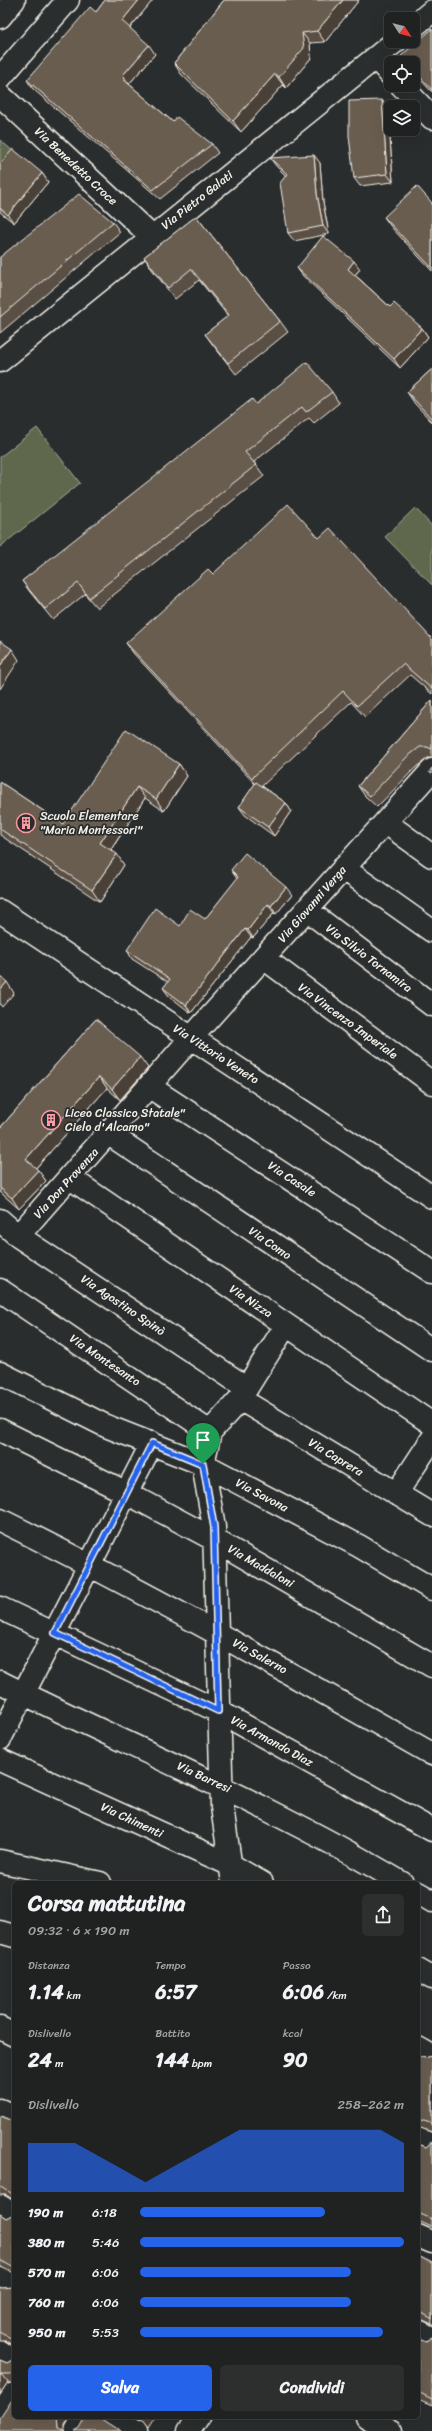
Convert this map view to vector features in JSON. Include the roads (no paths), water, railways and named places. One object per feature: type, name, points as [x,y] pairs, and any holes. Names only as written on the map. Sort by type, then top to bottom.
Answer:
[{"type":"street","points":[[0,17],[14,0]]},
{"type":"street","points":[[0,78],[68,0]]},
{"type":"street","points":[[420,21],[432,11]]},
{"type":"street","name":"Via Pietro Galati","points":[[0,360],[152,236],[388,48]]},
{"type":"street","points":[[376,58],[384,67]]},
{"type":"street","points":[[408,92],[432,118]]},
{"type":"street","name":"Via Benedetto Croce","points":[[0,95],[152,236]]},
{"type":"street","name":"Via Giovanni Verga","points":[[191,1038],[265,959],[343,868],[385,822],[429,779]]},
{"type":"street","points":[[385,822],[432,856]]},
{"type":"street","points":[[343,868],[432,931]]},
{"type":"street","name":"Via Silvio Tornamira","points":[[307,910],[432,1005]]},
{"type":"street","name":"Via Vittorio Veneto","points":[[0,911],[432,1197]]},
{"type":"street","name":"Via Vincenzo Imperiale","points":[[265,959],[432,1083]]},
{"type":"street","name":"Via Don Provenza","points":[[18,1236],[109,1134],[191,1038]]},
{"type":"street","name":"Via Casale","points":[[150,1087],[432,1272]]},
{"type":"street","name":"Via Como","points":[[109,1134],[432,1350]]},
{"type":"street","name":"Via Nizza","points":[[70,1178],[432,1424]]},
{"type":"street","name":"Via Agostino Spinò","points":[[0,1220],[18,1236],[244,1394]]},
{"type":"street","name":"Via Montesanto","points":[[0,1290],[210,1432]]},
{"type":"street","points":[[232,1874],[222,1807],[218,1711],[214,1527],[203,1464],[210,1432],[244,1394],[286,1325]]},
{"type":"street","name":"Via Savona","points":[[0,1372],[106,1426],[203,1464],[360,1546],[432,1589]]},
{"type":"street","name":"Via Caprera","points":[[244,1394],[396,1494],[432,1515]]},
{"type":"street","name":"Via Maddaloni","points":[[0,1430],[127,1492],[214,1540],[432,1666]]},
{"type":"street","points":[[396,1494],[432,1439]]},
{"type":"street","points":[[0,1739],[152,1443]]},
{"type":"street","name":"Via Salerno","points":[[0,1520],[90,1564],[216,1632],[432,1754]]},
{"type":"street","name":"Via Armando Diaz","points":[[0,1608],[218,1711],[432,1830]]},
{"type":"street","name":"Via Barresi","points":[[0,1682],[221,1785],[352,1853],[399,1881]]},
{"type":"street","name":"Via Chimenti","points":[[0,1760],[232,1874],[255,1881]]},
{"type":"street","points":[[0,1861],[91,1881]]},
{"type":"street","points":[[420,1894],[432,1902]]},
{"type":"street","points":[[0,1932],[12,1935]]},
{"type":"street","points":[[420,1971],[432,1978]]},
{"type":"street","points":[[0,2028],[12,2034]]},
{"type":"street","points":[[420,2049],[432,2056]]},
{"type":"street","points":[[0,2110],[12,2115]]},
{"type":"street","points":[[420,2140],[432,2145]]},
{"type":"street","points":[[0,2206],[12,2214]]},
{"type":"street","points":[[420,2237],[432,2242]]},
{"type":"street","points":[[0,2278],[12,2285]]},
{"type":"street","points":[[420,2332],[432,2338]]},
{"type":"street","points":[[0,2352],[12,2359]]},
{"type":"street","points":[[0,2417],[12,2397]]},
{"type":"street","points":[[76,2431],[83,2419]]},
{"type":"street","points":[[116,2419],[136,2431]]},
{"type":"street","points":[[189,2431],[197,2419]]},
{"type":"street","points":[[371,2419],[392,2431]]},
{"type":"place","name":"Scuola Elementare \"Maria Montessori\"","points":[[26,823]]},
{"type":"place","name":"Liceo Classico Statale\" Cielo d'Alcamo\"","points":[[51,1120]]}]
